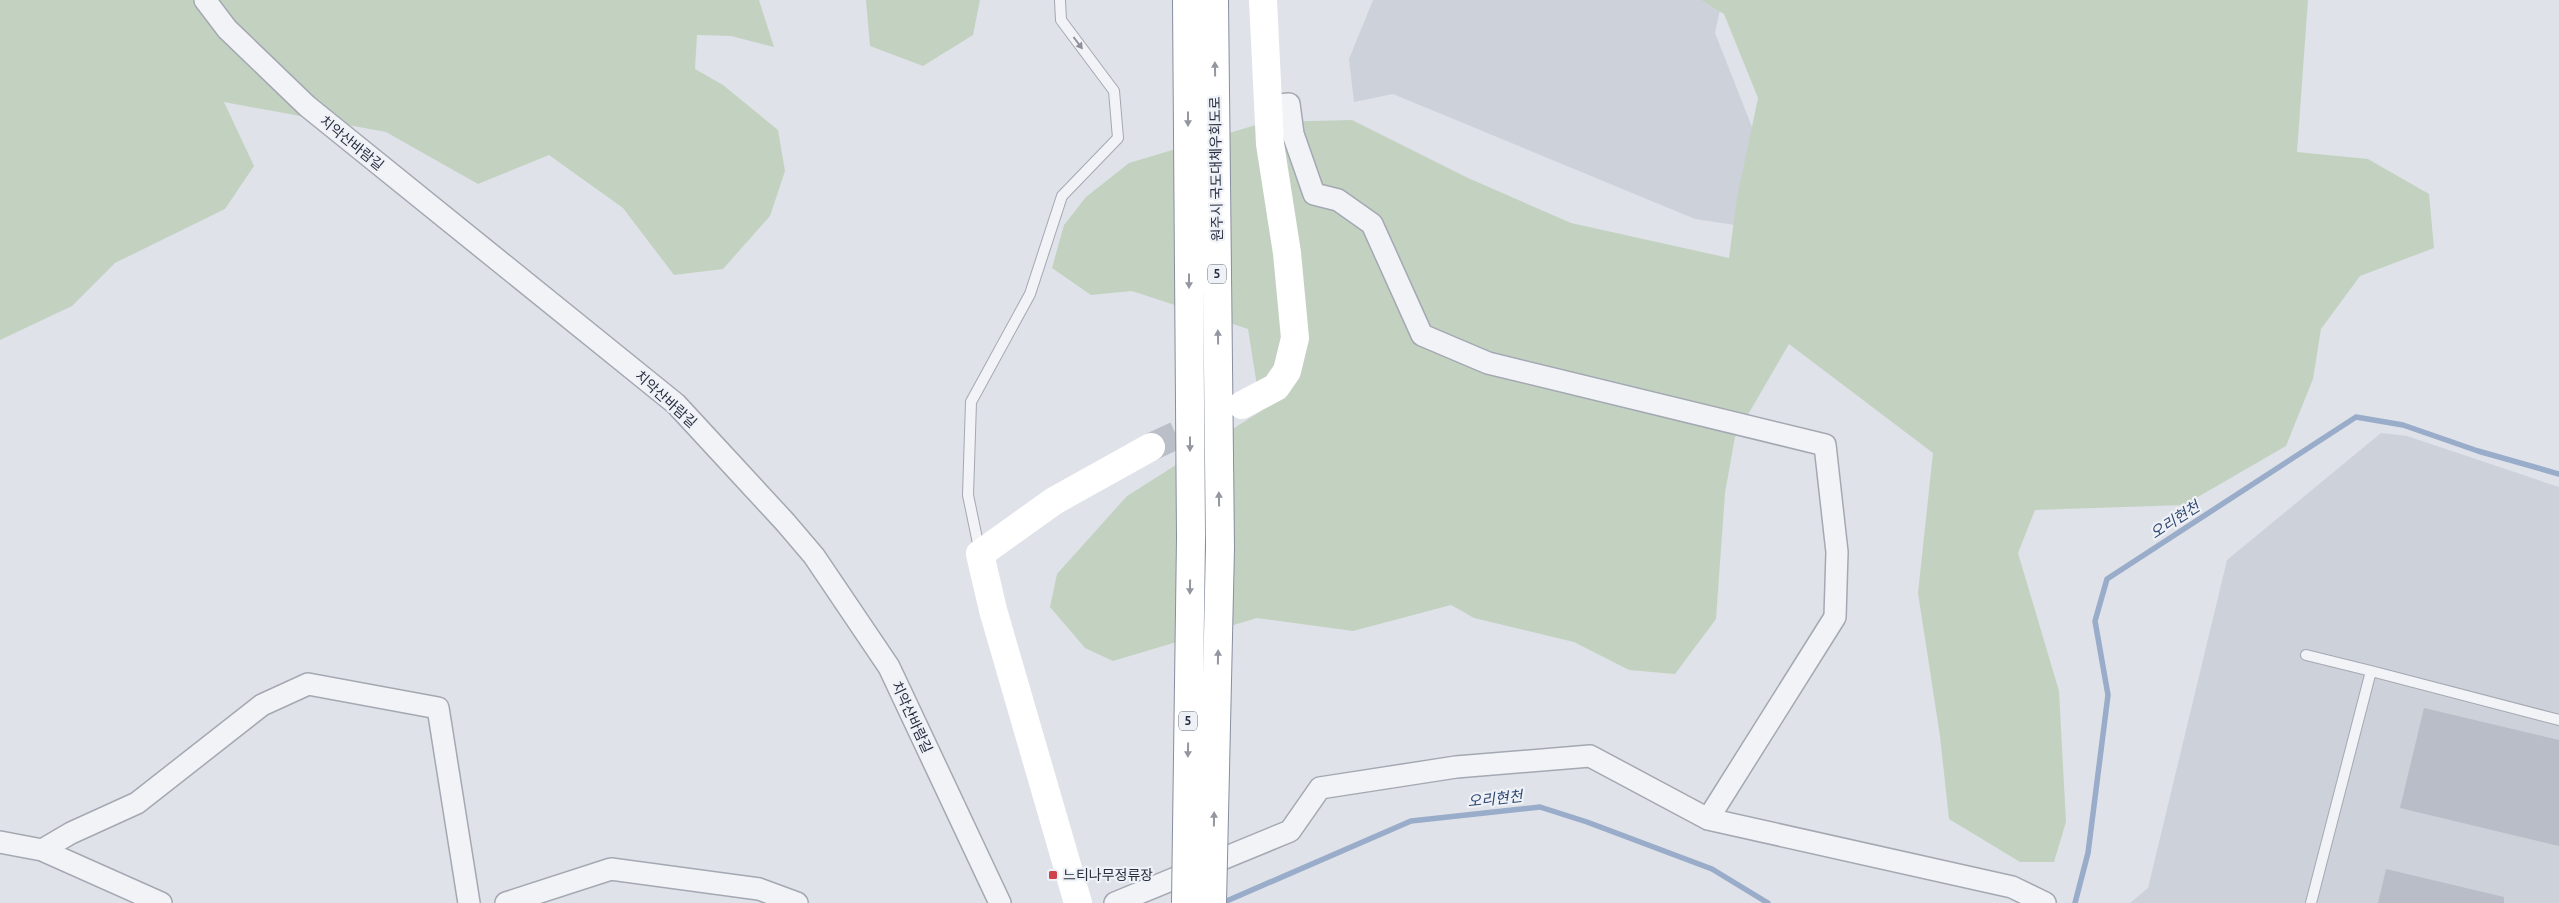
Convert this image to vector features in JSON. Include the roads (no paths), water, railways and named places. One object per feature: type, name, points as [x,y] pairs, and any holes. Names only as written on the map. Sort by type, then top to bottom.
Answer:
[{"type":"main road","name":"원주시 국도대체우회도로","points":[[1186,903],[1191,538],[1187,0]]},
{"type":"main road","name":"원주시 국도대체우회도로","points":[[1212,903],[1220,548],[1214,0]]},
{"type":"main road","points":[[1242,405],[1276,387],[1287,372],[1294,338],[1288,253],[1270,144],[1263,0]]},
{"type":"main road","points":[[1078,903],[993,610],[980,554],[1054,501],[1151,447]]},
{"type":"street","name":"치악산바람길","points":[[205,0],[227,29],[307,106],[676,404],[803,542],[889,667],[1000,903]]},
{"type":"street","points":[[1268,106],[1288,104],[1293,134],[1314,194],[1338,200],[1372,224],[1422,335],[1488,363],[1825,445],[1837,552],[1835,617],[1708,819]]},
{"type":"street","points":[[42,850],[71,832],[137,803],[262,705],[308,684],[438,708],[469,903]]},
{"type":"street","points":[[1116,903],[1290,831],[1320,788],[1456,767],[1590,756],[1708,819],[2012,887],[2045,903]]},
{"type":"street","points":[[0,842],[42,850],[161,903]]},
{"type":"street","points":[[506,903],[611,869],[759,888],[797,903]]},
{"type":"lane","points":[[980,554],[968,495],[971,402],[1030,294],[1062,196],[1118,138],[1114,90],[1061,20],[1060,0]]},
{"type":"lane","points":[[2306,655],[2559,720]]},
{"type":"lane","points":[[2311,903],[2371,671]]},
{"type":"waterway","name":"오리현천","points":[[2075,903],[2088,853],[2108,695],[2095,621],[2107,579],[2356,417],[2403,425],[2478,451],[2559,474]]},
{"type":"waterway","name":"오리현천","points":[[1222,903],[1411,821],[1540,807],[1587,822],[1712,869],[1768,903]]},
{"type":"tunnel","points":[[1151,447],[1211,419]]},
{"type":"place","name":"느티나무정류장","points":[[1053,875]]}]
